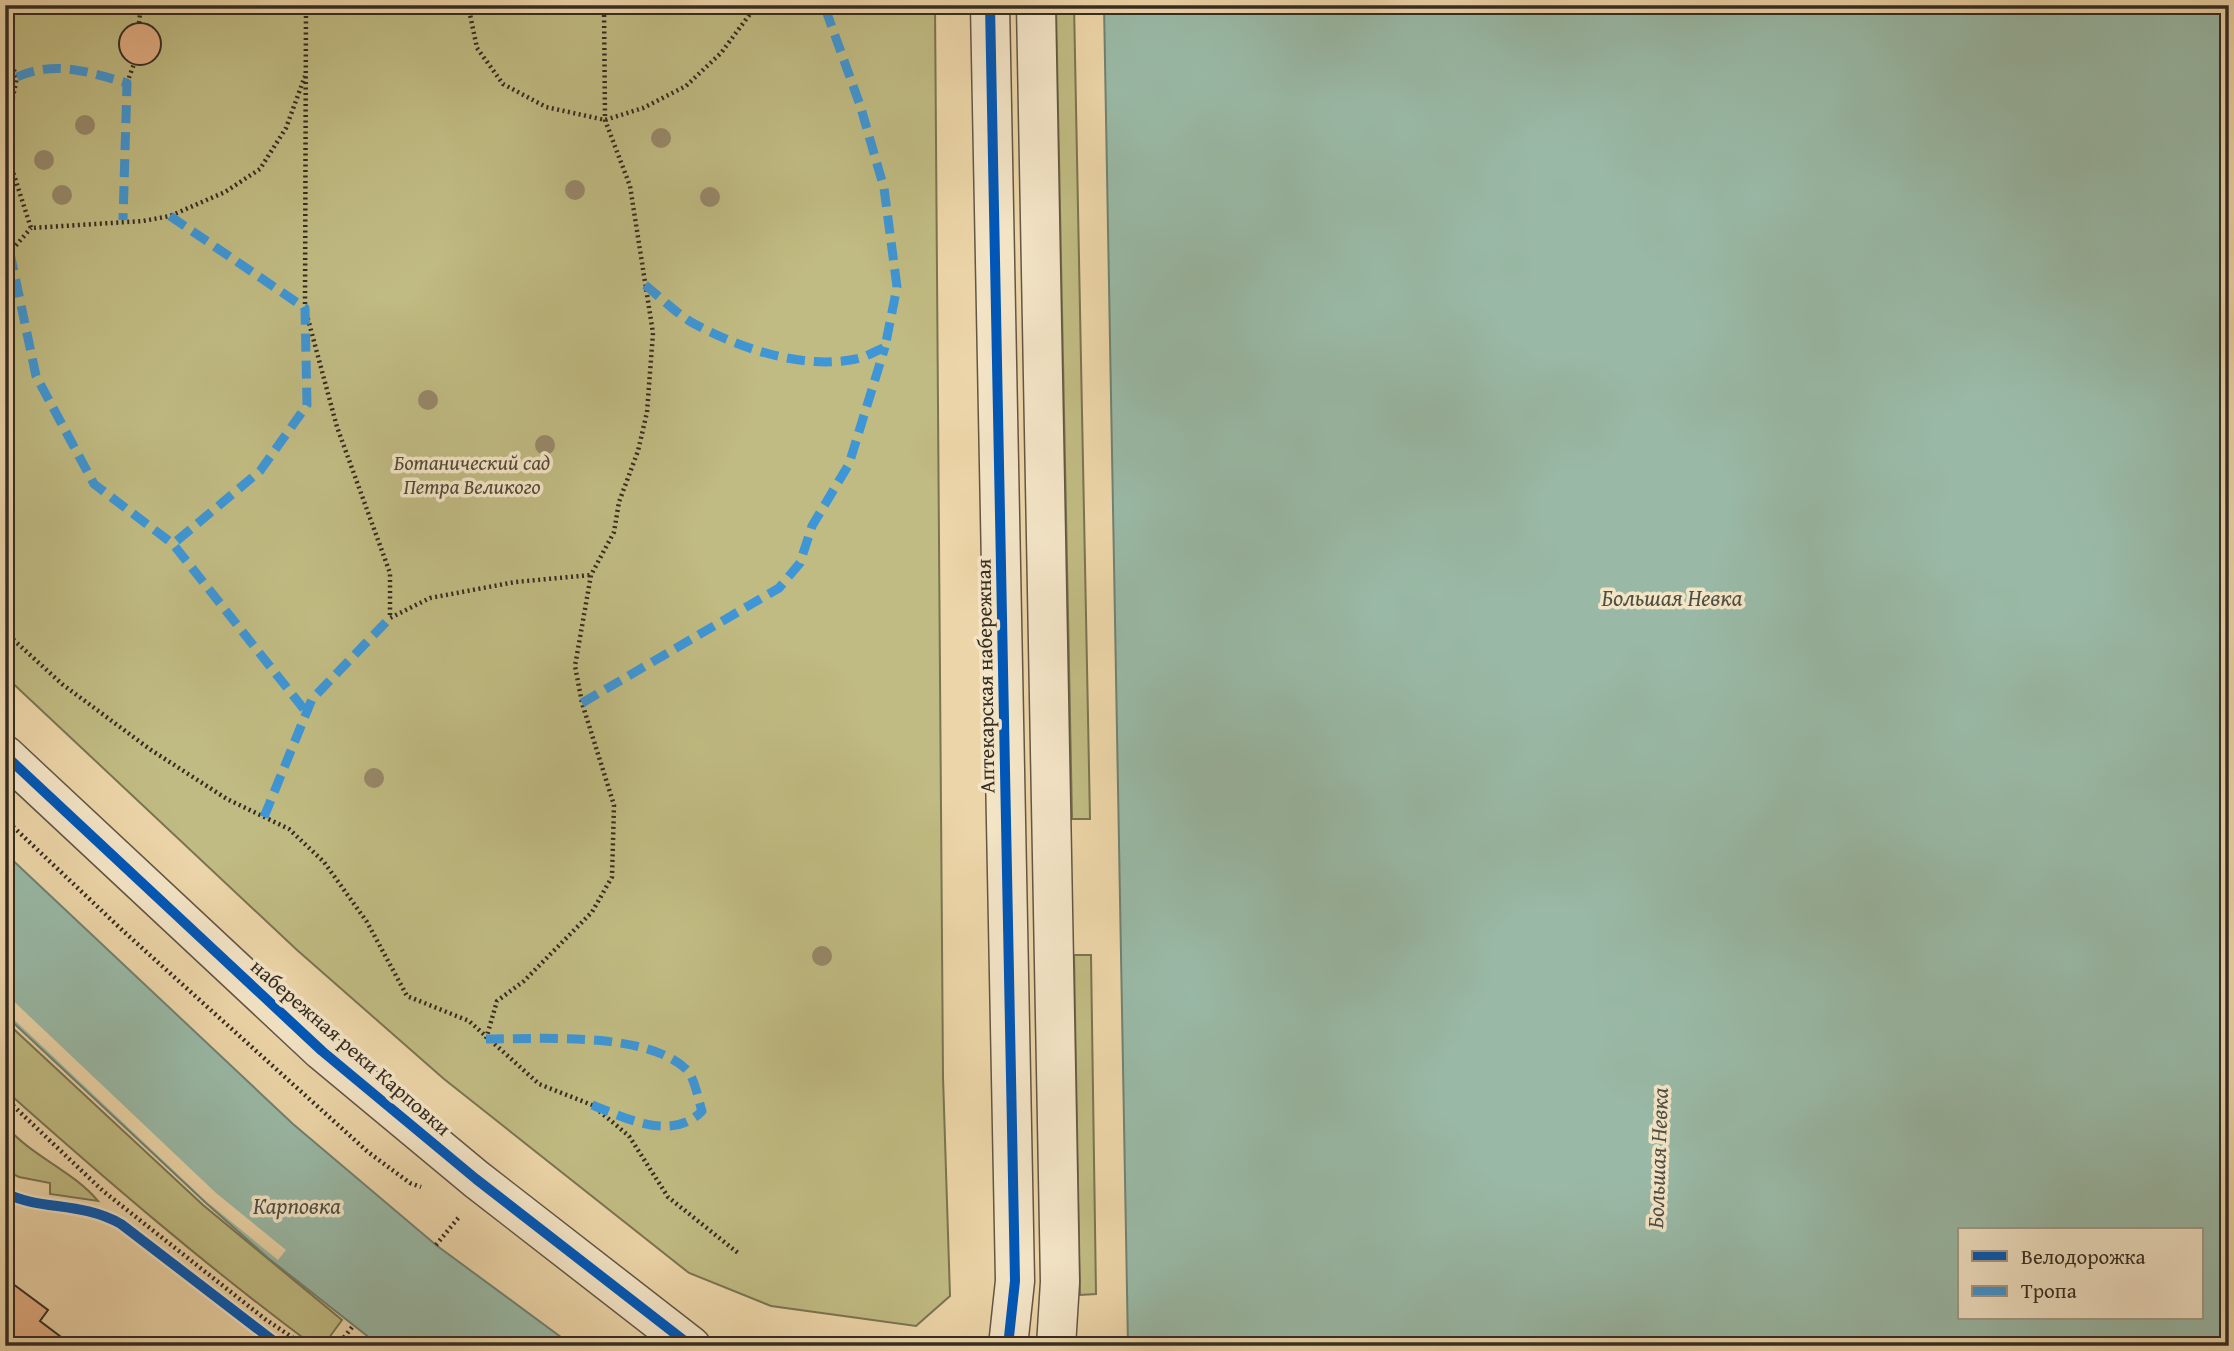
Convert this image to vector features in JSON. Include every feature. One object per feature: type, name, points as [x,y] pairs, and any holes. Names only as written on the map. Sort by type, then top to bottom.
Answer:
[{"type":"street","name":"Аптекарская набережная","points":[[990,5],[1015,1268],[1008,1346]]},
{"type":"street","points":[[1036,5],[1060,1268],[1056,1346]]},
{"type":"street","name":"набережная реки Карповки","points":[[5,755],[322,1051],[477,1179],[691,1346]]},
{"type":"path","points":[[139,23],[141,5]]},
{"type":"path","points":[[306,5],[305,308],[337,427],[390,573],[390,618],[430,598],[514,582],[591,575]]},
{"type":"path","points":[[468,5],[477,48],[503,84],[546,107],[605,121],[643,108],[686,86],[721,52],[750,14],[752,5]]},
{"type":"path","points":[[486,1039],[497,1001],[524,981],[592,912],[612,877],[614,805],[582,703],[575,666],[591,575],[614,532],[619,502],[638,451],[647,412],[653,333],[630,187],[605,121],[604,5]]},
{"type":"path","points":[[5,50],[17,76],[5,137]]},
{"type":"path","points":[[127,83],[134,64]]},
{"type":"path","points":[[5,258],[31,228],[143,221],[170,216],[225,192],[260,169],[286,128],[306,72]]},
{"type":"path","points":[[5,147],[31,228]]},
{"type":"path","points":[[5,632],[62,684],[150,750],[227,799],[289,829],[324,862],[367,922],[407,996],[470,1021],[486,1039],[539,1084],[592,1105],[629,1136],[668,1197],[738,1254]]},
{"type":"path","points":[[5,819],[131,939],[368,1152],[410,1183],[420,1186]]},
{"type":"path","points":[[5,1098],[103,1191],[265,1319],[305,1346]]},
{"type":"path","points":[[436,1245],[459,1217]]},
{"type":"path","points":[[184,1271],[274,1340]]},
{"type":"path","points":[[337,1346],[353,1326]]},
{"type":"green space","name":"Ботанический сад Петра Великого","points":[[5,5],[935,5],[943,1077],[950,1296],[916,1326],[771,1306],[689,1273],[444,1079],[297,950],[5,676]]},
{"type":"green space","points":[[1056,5],[1074,5],[1090,819],[1072,819]]},
{"type":"green space","points":[[1074,955],[1091,955],[1096,1294],[1080,1295]]},
{"type":"green space","points":[[5,1021],[203,1205],[342,1320],[323,1346],[314,1346],[195,1253],[5,1090]]},
{"type":"green space","points":[[5,1125],[27,1146],[88,1190],[98,1201],[50,1194],[50,1183],[19,1177],[5,1170]]},
{"type":"water","name":"Большая Невка","points":[[1104,5],[2229,5],[2229,1346],[1128,1346]]},
{"type":"water","name":"Карповка","points":[[5,853],[293,1124],[436,1245],[573,1346],[380,1346],[268,1258],[5,1015]]},
{"type":"pier","points":[[5,993],[216,1193],[286,1250],[278,1260],[207,1202],[5,1011]]},
{"type":"building","points":[[140,23],[155,29],[161,44],[155,59],[140,65],[125,59],[119,44],[125,29]]},
{"type":"building","points":[[5,1278],[48,1310],[40,1321],[73,1346],[5,1346]]},
{"type":"marked path","points":[[645,285],[673,309],[709,332],[771,354],[814,362],[835,362],[860,358],[885,347],[897,287],[884,188],[860,105],[824,5]]},
{"type":"marked path","points":[[17,77],[45,69],[58,69],[86,72],[127,83],[123,220]]},
{"type":"marked path","points":[[170,216],[305,308],[307,405],[260,471],[173,544]]},
{"type":"marked path","points":[[10,253],[36,376],[94,484],[173,544],[307,713]]},
{"type":"marked path","points":[[582,703],[779,588],[800,563],[812,526],[849,464],[885,347]]},
{"type":"marked path","points":[[264,817],[312,699],[390,618]]},
{"type":"marked path","points":[[486,1039],[592,1040],[647,1049],[669,1057],[687,1070],[702,1111],[690,1120],[663,1126],[634,1121],[592,1105]]},
{"type":"cycle path","points":[[990,5],[1015,1281],[1008,1346]]},
{"type":"cycle path","points":[[5,755],[322,1051],[476,1179],[691,1346]]},
{"type":"cycle path","points":[[5,1193],[19,1199],[91,1212],[121,1224],[280,1346]]}]
